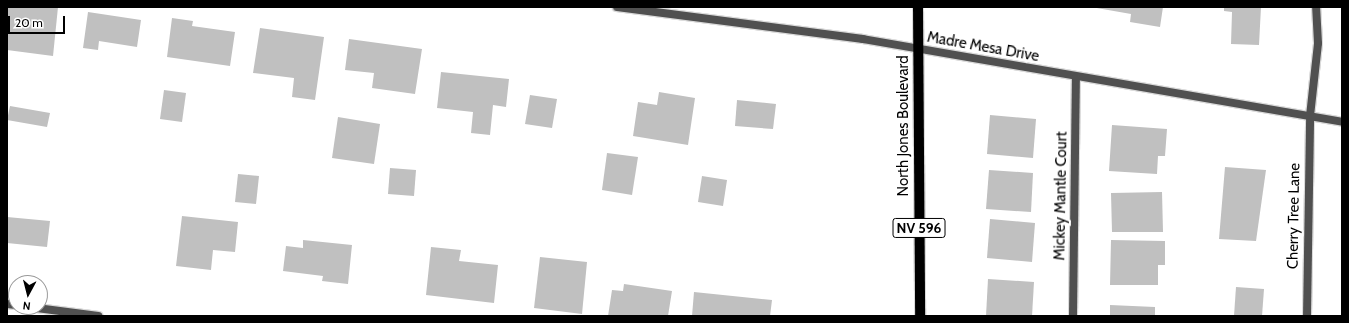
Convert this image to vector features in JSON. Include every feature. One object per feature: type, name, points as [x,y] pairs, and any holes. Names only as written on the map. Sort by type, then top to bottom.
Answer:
[{"type":"main road","name":"North Jones Boulevard","points":[[918,7],[920,316]]},
{"type":"street","name":"Madre Mesa Drive","points":[[617,7],[670,10],[863,39],[918,50],[1342,122]]},
{"type":"street","name":"Cherry Tree Lane","points":[[1307,316],[1310,116],[1318,44],[1316,7]]},
{"type":"street","name":"Mickey Mantle Court","points":[[1073,316],[1076,77]]},
{"type":"street","points":[[48,309],[98,316]]},
{"type":"building","points":[[7,7],[58,7],[53,56],[7,50]]},
{"type":"building","points":[[1091,7],[1163,7],[1160,27],[1130,22],[1131,14]]},
{"type":"building","points":[[1224,7],[1261,7],[1259,45],[1231,44],[1232,12],[1224,11]]},
{"type":"building","points":[[88,12],[141,20],[137,47],[99,41],[98,50],[83,48]]},
{"type":"building","points":[[172,18],[193,21],[192,26],[235,32],[230,66],[167,57]]},
{"type":"building","points":[[260,28],[324,37],[315,100],[292,97],[294,78],[253,73]]},
{"type":"building","points":[[349,39],[422,49],[415,94],[372,88],[374,73],[345,70]]},
{"type":"building","points":[[441,72],[509,79],[506,107],[493,105],[490,135],[471,133],[473,112],[437,108]]},
{"type":"building","points":[[164,90],[186,93],[182,122],[160,119]]},
{"type":"building","points":[[659,92],[695,98],[688,145],[633,136],[638,102],[657,105]]},
{"type":"building","points":[[530,95],[557,99],[552,128],[525,124]]},
{"type":"building","points":[[737,100],[776,104],[773,129],[735,126]]},
{"type":"building","points":[[10,106],[50,113],[47,127],[7,120]]},
{"type":"building","points":[[990,115],[1036,119],[1033,158],[987,154]]},
{"type":"building","points":[[338,117],[380,124],[374,164],[332,158]]},
{"type":"building","points":[[1112,125],[1167,129],[1165,156],[1158,156],[1157,174],[1109,171]]},
{"type":"building","points":[[607,153],[638,157],[632,195],[602,190]]},
{"type":"building","points":[[1225,167],[1266,170],[1256,241],[1219,239]]},
{"type":"building","points":[[390,168],[416,170],[414,196],[388,194]]},
{"type":"building","points":[[989,170],[1033,173],[1031,212],[986,209]]},
{"type":"building","points":[[238,174],[259,176],[256,204],[235,202]]},
{"type":"building","points":[[702,176],[727,180],[723,206],[698,202]]},
{"type":"building","points":[[1162,192],[1163,232],[1112,232],[1111,193]]},
{"type":"building","points":[[182,216],[238,222],[235,252],[213,250],[211,270],[176,266]]},
{"type":"building","points":[[7,217],[50,221],[47,247],[7,243]]},
{"type":"building","points":[[990,219],[1035,223],[1032,262],[987,258]]},
{"type":"building","points":[[303,240],[352,245],[348,284],[322,281],[323,276],[283,271],[286,246],[303,248]]},
{"type":"building","points":[[1111,240],[1165,241],[1165,265],[1158,265],[1158,285],[1110,285]]},
{"type":"building","points":[[431,247],[461,250],[459,261],[498,265],[494,303],[426,295]]},
{"type":"building","points":[[540,257],[587,262],[582,314],[534,308]]},
{"type":"building","points":[[988,279],[1034,282],[1032,316],[986,316]]},
{"type":"building","points":[[624,284],[672,291],[668,316],[608,316],[612,290],[623,291]]},
{"type":"building","points":[[1236,287],[1264,289],[1262,316],[1234,316]]},
{"type":"building","points":[[694,292],[772,300],[770,316],[692,316]]},
{"type":"building","points":[[1110,305],[1155,307],[1155,316],[1110,316]]}]
